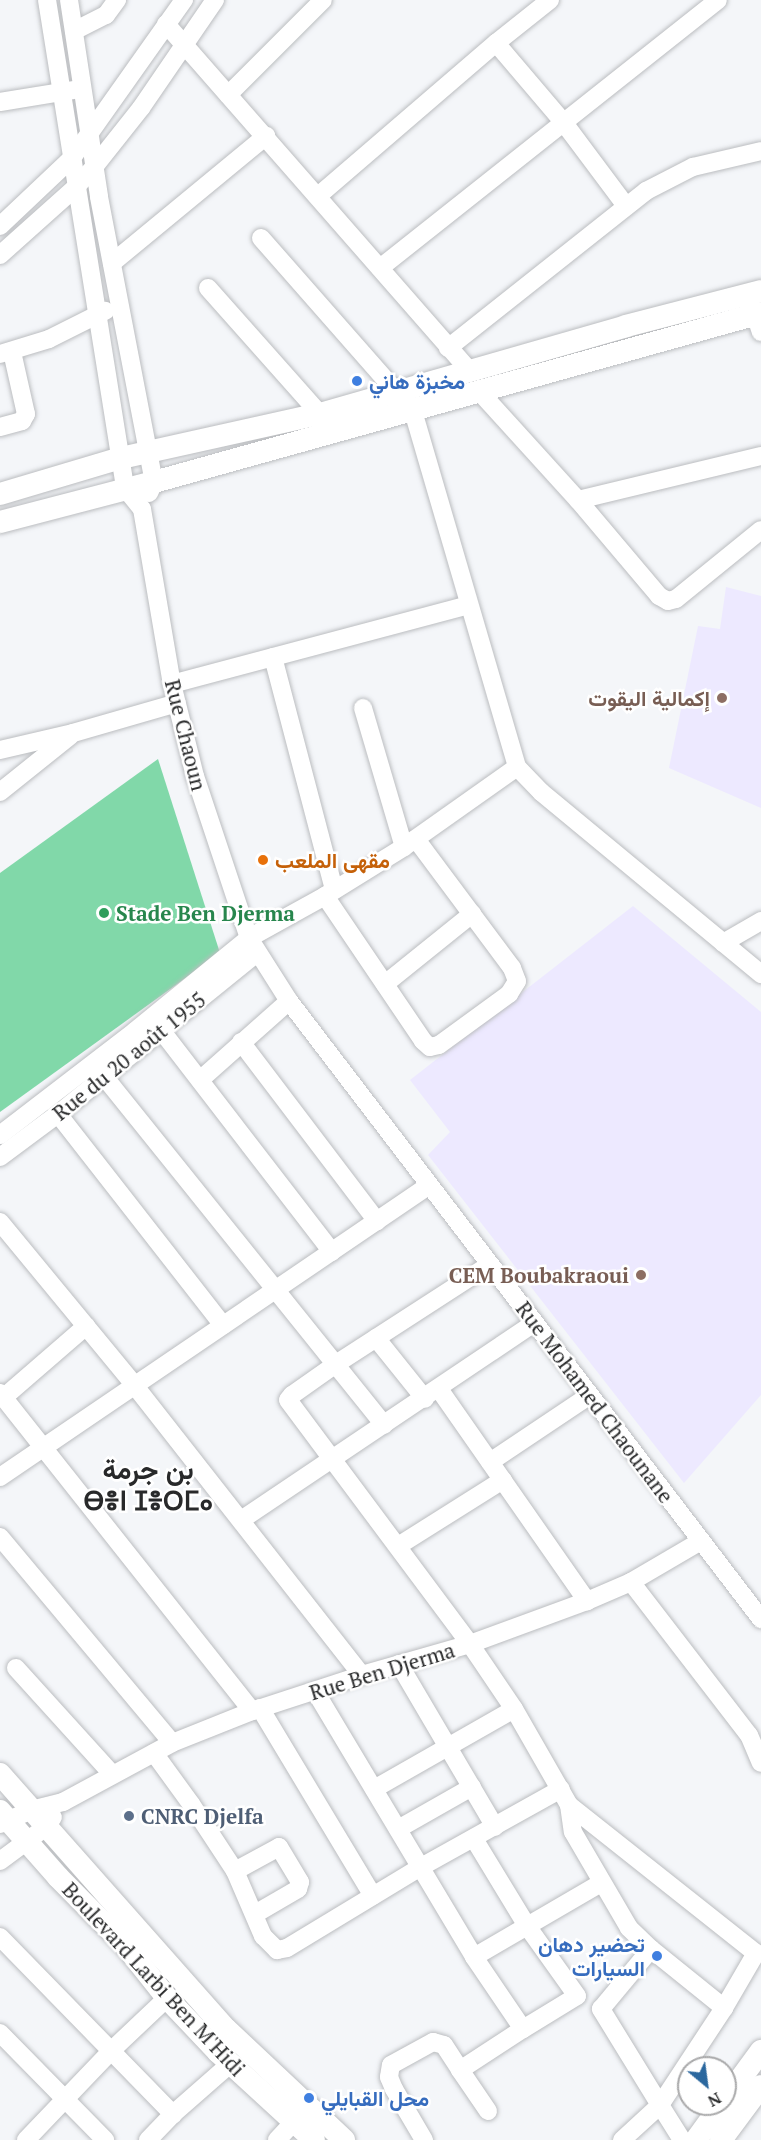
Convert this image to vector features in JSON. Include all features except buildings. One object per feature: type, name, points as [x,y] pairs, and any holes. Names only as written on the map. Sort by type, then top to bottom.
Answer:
[{"type":"main road","points":[[0,494],[121,458],[320,414],[469,370],[761,291]]},
{"type":"main road","points":[[0,522],[479,392],[759,320]]},
{"type":"main road","points":[[0,1774],[226,2029],[344,2140]]},
{"type":"main road","name":"Boulevard Larbi Ben M'Hidi","points":[[2,1818],[125,1945],[167,1998],[231,2063],[314,2140]]},
{"type":"main road","points":[[737,2084],[761,2051]]},
{"type":"main road","points":[[721,2140],[761,2086]]},
{"type":"main road","points":[[696,2140],[713,2116]]},
{"type":"street","points":[[47,0],[64,91],[76,188],[91,266],[96,315],[125,488]]},
{"type":"street","points":[[69,0],[112,263],[150,453],[154,482],[142,509]]},
{"type":"street","points":[[74,31],[106,15],[117,0]]},
{"type":"street","points":[[0,226],[72,158],[184,0]]},
{"type":"street","points":[[0,255],[76,188],[95,166],[141,108],[215,0]]},
{"type":"street","points":[[228,95],[323,0]]},
{"type":"street","points":[[318,196],[496,43],[550,0]]},
{"type":"street","points":[[380,268],[718,0]]},
{"type":"street","points":[[166,24],[469,370]]},
{"type":"street","points":[[496,43],[564,123],[626,206]]},
{"type":"street","points":[[0,102],[84,88]]},
{"type":"street","points":[[112,263],[266,136]]},
{"type":"street","points":[[448,348],[626,206],[664,179],[683,171],[761,151]]},
{"type":"street","points":[[261,238],[413,411],[517,767],[541,792],[761,974]]},
{"type":"street","points":[[208,288],[320,414]]},
{"type":"street","points":[[0,427],[22,421],[26,414],[6,353],[49,339],[120,303]]},
{"type":"street","points":[[479,392],[578,500],[659,596],[668,601],[676,599],[692,587],[761,530]]},
{"type":"street","points":[[578,500],[761,456]]},
{"type":"street","name":"Rue Chaoun","points":[[125,488],[142,509],[172,684],[208,817],[253,946]]},
{"type":"street","points":[[172,684],[469,604]]},
{"type":"street","points":[[273,657],[330,893],[384,984],[423,1041],[430,1047],[439,1045],[509,994],[517,981],[512,968],[472,914],[410,843],[363,708]]},
{"type":"street","points":[[0,750],[74,734],[177,703]]},
{"type":"street","points":[[0,792],[74,734]]},
{"type":"street","points":[[253,946],[330,893],[410,843],[517,767]]},
{"type":"street","points":[[384,984],[472,914]]},
{"type":"street","points":[[723,943],[761,921]]},
{"type":"street","name":"Rue Mohamed Chaounane","points":[[253,946],[289,1001],[428,1186],[761,1620]]},
{"type":"street","name":"Rue du 20 août 1955","points":[[0,1135],[161,1030],[253,946]]},
{"type":"street","name":"Rue du 20 août 1955","points":[[0,1157],[58,1114],[99,1070],[253,946]]},
{"type":"street","points":[[200,1080],[289,1001]]},
{"type":"street","points":[[161,1030],[332,1252]]},
{"type":"street","points":[[241,1042],[377,1221]]},
{"type":"street","points":[[99,1070],[278,1289],[384,1425]]},
{"type":"street","points":[[58,1114],[223,1325]]},
{"type":"street","points":[[0,1477],[428,1186]]},
{"type":"street","points":[[0,1222],[135,1386],[362,1675]]},
{"type":"street","points":[[489,1265],[336,1364],[288,1400],[470,1644],[514,1709],[565,1797],[573,1832],[601,1883],[630,1928],[651,1949],[724,2008]]},
{"type":"street","points":[[241,1520],[432,1394],[534,1323]]},
{"type":"street","points":[[86,1326],[2,1396],[256,1710],[373,1896]]},
{"type":"street","points":[[376,1338],[432,1394],[490,1462],[587,1601]]},
{"type":"street","points":[[490,1462],[590,1395]]},
{"type":"street","points":[[398,1546],[503,1480]]},
{"type":"street","points":[[0,1537],[172,1743]]},
{"type":"street","name":"Rue Ben Djerma","points":[[2,1818],[63,1802],[172,1743],[256,1710],[362,1675],[470,1644],[587,1601],[631,1582],[701,1541]]},
{"type":"street","points":[[631,1582],[749,1735],[761,1763]]},
{"type":"street","points":[[399,1664],[495,1827]]},
{"type":"street","points":[[16,1668],[113,1775]]},
{"type":"street","points":[[315,1691],[474,1957],[524,2029]]},
{"type":"street","points":[[374,1788],[514,1709]]},
{"type":"street","points":[[154,1753],[235,1871],[263,1936],[278,1950],[287,1948],[421,1867],[495,1827],[565,1797]]},
{"type":"street","points":[[398,1829],[472,1787]]},
{"type":"street","points":[[565,1797],[756,1953],[724,2008],[660,2105],[622,2140]]},
{"type":"street","name":"Rue Ben Djerma","points":[[46,1827],[63,1802]]},
{"type":"street","points":[[0,1861],[46,1827]]},
{"type":"street","points":[[474,1839],[527,1926],[577,1996],[601,2009],[682,2140]]},
{"type":"street","points":[[235,1871],[279,1847],[300,1882],[298,1889],[255,1914]]},
{"type":"street","points":[[474,1957],[601,1883]]},
{"type":"street","points":[[0,1937],[173,2114]]},
{"type":"street","points":[[601,2009],[651,1949]]},
{"type":"street","points":[[460,2070],[577,1996]]},
{"type":"street","points":[[26,2140],[112,2050],[167,1998]]},
{"type":"street","points":[[0,2033],[105,2140]]},
{"type":"street","points":[[424,2140],[389,2077],[391,2065],[433,2042],[444,2045],[488,2111]]},
{"type":"street","points":[[148,2140],[173,2114],[231,2063]]},
{"type":"street","points":[[277,2140],[295,2121]]},
{"type":"shaded area","name":"إكمالية اليقوت","points":[[726,587],[761,596],[761,808],[669,768],[698,626],[720,629]]},
{"type":"shaded area","name":"CEM Boubakraoui","points":[[633,906],[761,1012],[761,1395],[684,1483],[428,1155],[450,1132],[410,1080]]},
{"type":"green space","name":"Stade Ben Djerma","points":[[158,759],[220,953],[0,1112],[0,873]]},
{"type":"place","name":"مخبزة هاني","points":[[357,381]]},
{"type":"place","name":"إكمالية اليقوت","points":[[722,698]]},
{"type":"place","name":"مقهى الملعب","points":[[263,860]]},
{"type":"place","name":"Stade Ben Djerma","points":[[104,913]]},
{"type":"place","name":"CEM Boubakraoui","points":[[641,1275]]},
{"type":"place","name":"CNRC Djelfa","points":[[129,1816]]},
{"type":"place","name":"تحضير دهان السيارات","points":[[657,1956]]},
{"type":"place","name":"محل القبايلي","points":[[309,2098]]},
{"type":"district","name":"بن جرمة ⴱⴻⵏ ⵊⴻⵔⵎⴰ","points":[[148,1484]]}]
